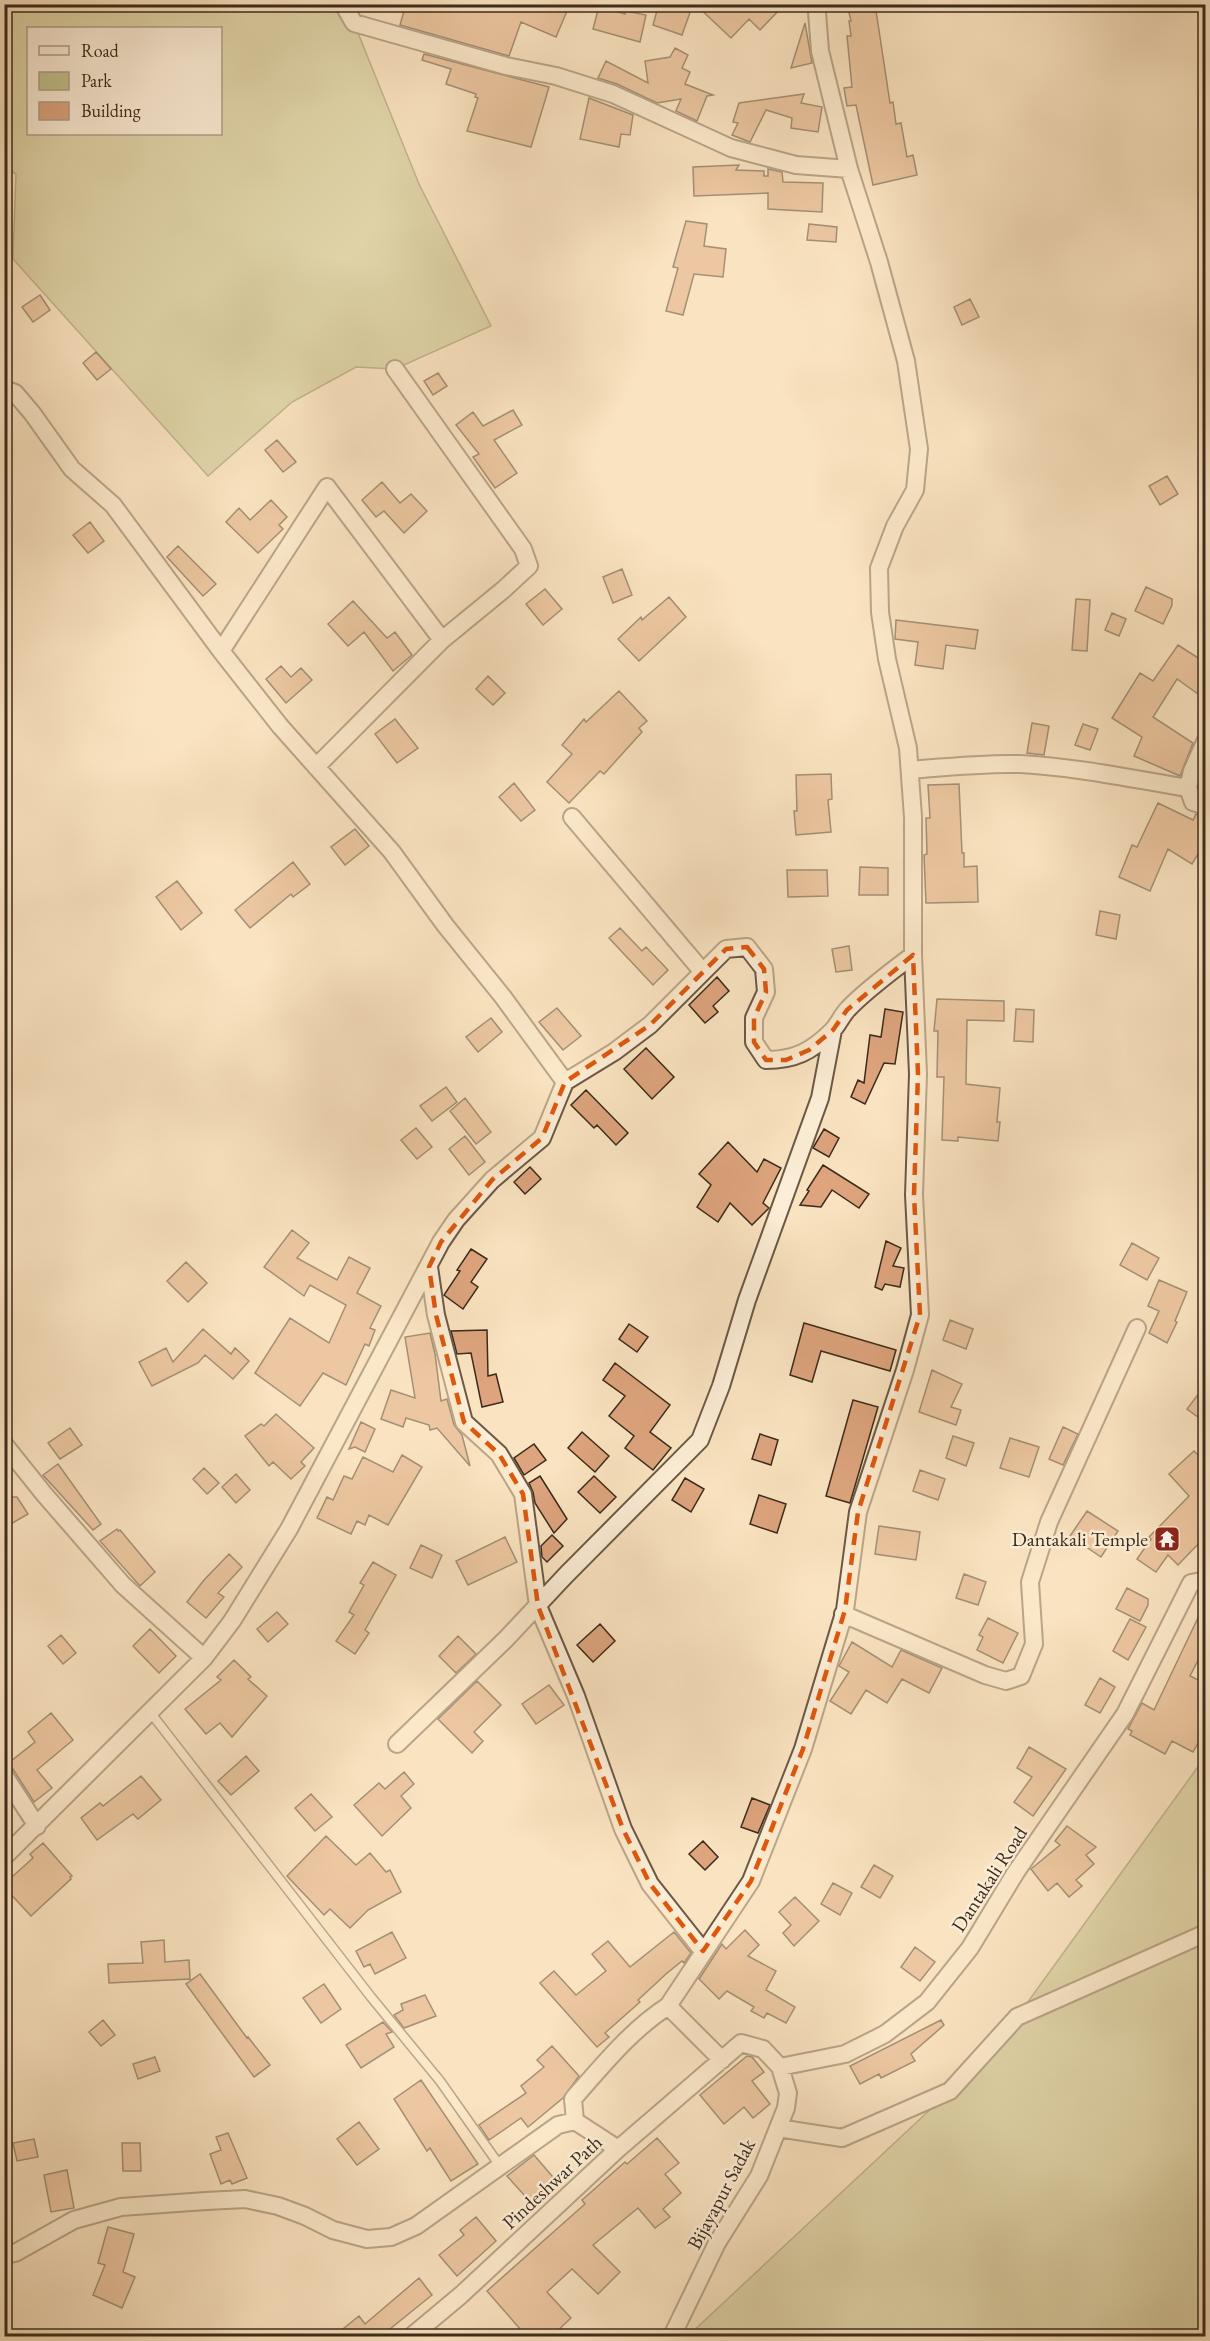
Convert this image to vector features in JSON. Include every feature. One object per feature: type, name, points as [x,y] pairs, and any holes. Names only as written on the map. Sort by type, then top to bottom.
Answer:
[{"type":"street","points":[[343,4],[354,23],[506,66],[556,76],[613,94],[731,148],[796,165],[849,169]]},
{"type":"street","points":[[575,2121],[573,2099],[603,2065],[652,2017],[668,2006],[751,1881],[803,1749],[843,1614],[858,1512],[905,1370],[920,1315],[914,1195],[918,1074],[913,955],[913,818],[909,748],[887,659],[880,612],[879,568],[895,526],[915,490],[919,449],[906,361],[879,261],[849,169],[820,51],[817,12],[819,4]]},
{"type":"street","points":[[316,767],[442,640],[503,591],[529,566],[523,549],[395,369]]},
{"type":"street","points":[[4,389],[15,393],[72,469],[113,506],[280,726],[392,852],[445,926],[503,997],[565,1082]]},
{"type":"street","points":[[221,651],[327,487],[442,640]]},
{"type":"street","points":[[1206,740],[1192,771],[1188,788],[1193,802],[1206,806]]},
{"type":"street","points":[[910,770],[961,765],[1020,764],[1188,788]]},
{"type":"street","points":[[572,817],[702,971]]},
{"type":"street","points":[[4,1857],[204,1658],[232,1621],[289,1529],[441,1242],[456,1220],[492,1180],[542,1138],[565,1082],[614,1052],[650,1025],[726,949],[747,947],[764,969],[766,992],[754,1018],[754,1042],[766,1060],[786,1060],[809,1050],[833,1030],[847,1010],[913,955]]},
{"type":"street","points":[[398,1744],[538,1606],[700,1440],[721,1386],[763,1253],[820,1098],[833,1030]]},
{"type":"street","points":[[429,1267],[436,1315],[464,1422],[499,1454],[522,1494],[538,1606],[576,1696],[623,1829],[650,1884],[703,1951]]},
{"type":"street","points":[[843,1614],[985,1675],[1006,1681],[1021,1676],[1034,1644],[1030,1582],[1049,1522],[1137,1328]]},
{"type":"street","points":[[4,1444],[123,1585],[204,1658]]},
{"type":"street","name":"Dantakali Road","points":[[780,2067],[845,2054],[885,2034],[927,2002],[970,1948],[1016,1872],[1125,1714],[1191,1583],[1206,1580]]},
{"type":"street","points":[[4,1775],[37,1826]]},
{"type":"street","points":[[778,2128],[842,2138],[950,2091],[1017,2017],[1206,1933]]},
{"type":"street","points":[[668,2006],[722,2060],[741,2043],[764,2049],[780,2067]]},
{"type":"street","name":"Pindeshwar Path","points":[[412,2337],[461,2295],[618,2149],[722,2060]]},
{"type":"street","name":"Bijayapur Sadak","points":[[672,2337],[717,2243],[759,2176],[786,2108],[788,2093],[780,2067]]},
{"type":"street","points":[[4,2255],[15,2253],[74,2220],[121,2207],[245,2199],[278,2206],[333,2230],[367,2239],[391,2237],[416,2226],[558,2125],[575,2121],[618,2149]]},
{"type":"lane","points":[[150,1712],[371,1997],[440,2081],[500,2166]]},
{"type":"highlighted area","points":[[747,947],[764,969],[766,992],[754,1018],[754,1042],[766,1060],[786,1060],[809,1050],[833,1030],[847,1010],[913,955],[918,1074],[914,1195],[920,1315],[858,1512],[845,1610],[803,1749],[751,1881],[703,1951],[650,1884],[623,1829],[538,1606],[523,1494],[499,1454],[464,1422],[436,1315],[429,1267],[441,1242],[492,1180],[542,1138],[565,1082],[650,1025],[726,949]]},
{"type":"green space","points":[[4,5],[343,5],[356,28],[419,184],[491,326],[395,369],[356,367],[292,402],[208,476],[13,259],[16,174],[5,167]]},
{"type":"green space","points":[[1205,1757],[1205,2336],[688,2336],[950,2091],[1017,2017]]},
{"type":"building","points":[[406,4],[570,4],[556,37],[521,22],[509,56],[400,25]]},
{"type":"building","points":[[677,4],[693,4],[682,35],[653,25],[658,7],[674,11]]},
{"type":"building","points":[[695,4],[785,4],[760,30],[749,19],[731,38]]},
{"type":"building","points":[[847,4],[875,4],[890,103],[893,102],[896,124],[901,123],[907,157],[913,155],[917,175],[873,185],[856,105],[847,106],[844,88],[852,87],[847,36],[851,36],[849,21],[851,21]]},
{"type":"building","points":[[599,6],[625,14],[626,11],[646,15],[640,42],[593,29]]},
{"type":"building","points":[[805,23],[812,63],[791,68]]},
{"type":"building","points":[[675,48],[688,55],[682,68],[690,72],[685,84],[713,95],[707,96],[697,121],[676,111],[681,99],[657,103],[617,84],[598,78],[606,61],[648,83],[645,61],[670,57]]},
{"type":"building","points":[[424,54],[549,87],[531,147],[467,131],[478,98],[475,97],[476,94],[446,84],[451,69],[422,60]]},
{"type":"building","points":[[804,94],[801,103],[822,107],[818,132],[791,128],[792,118],[766,110],[750,142],[732,135],[738,123],[733,122],[739,103]]},
{"type":"building","points":[[589,98],[633,115],[630,135],[621,134],[619,147],[580,139]]},
{"type":"building","points":[[739,165],[736,170],[764,171],[764,176],[768,176],[768,169],[782,172],[783,182],[823,183],[822,212],[768,209],[768,193],[694,196],[693,167]]},
{"type":"building","points":[[686,221],[707,224],[704,246],[726,249],[723,277],[694,274],[683,315],[666,311],[678,268],[673,267]]},
{"type":"building","points":[[809,224],[837,227],[836,242],[807,240]]},
{"type":"building","points":[[40,295],[50,310],[33,322],[22,307]]},
{"type":"building","points":[[970,299],[979,317],[962,325],[954,307]]},
{"type":"building","points":[[96,352],[111,369],[97,380],[83,363]]},
{"type":"building","points":[[438,373],[447,386],[433,395],[424,381]]},
{"type":"building","points":[[513,410],[522,425],[494,440],[517,473],[495,488],[473,457],[479,454],[456,425],[473,412],[483,426]]},
{"type":"building","points":[[277,440],[296,462],[283,472],[265,450]]},
{"type":"building","points":[[1167,476],[1178,494],[1160,505],[1149,486]]},
{"type":"building","points":[[382,482],[400,503],[411,494],[427,511],[404,533],[384,511],[376,517],[362,500]]},
{"type":"building","points":[[271,500],[287,517],[279,525],[283,529],[258,553],[226,522],[239,508],[250,520]]},
{"type":"building","points":[[90,522],[104,541],[88,553],[73,535]]},
{"type":"building","points":[[178,546],[216,584],[203,596],[167,557]]},
{"type":"building","points":[[622,569],[632,595],[613,603],[603,577]]},
{"type":"building","points":[[1146,587],[1172,599],[1172,605],[1163,624],[1135,611]]},
{"type":"building","points":[[545,589],[562,609],[543,625],[526,604]]},
{"type":"building","points":[[669,597],[686,617],[639,661],[618,639],[641,617],[642,620]]},
{"type":"building","points":[[1076,599],[1090,600],[1087,651],[1072,650]]},
{"type":"building","points":[[353,601],[387,638],[395,632],[412,655],[393,671],[364,632],[348,646],[328,624]]},
{"type":"building","points":[[1112,613],[1126,619],[1119,636],[1105,630]]},
{"type":"building","points":[[896,620],[978,630],[975,649],[946,645],[943,669],[915,665],[918,642],[895,639]]},
{"type":"building","points":[[1178,645],[1206,663],[1206,683],[1198,694],[1177,679],[1153,717],[1193,743],[1180,776],[1134,756],[1142,737],[1112,718],[1140,673],[1153,681]]},
{"type":"building","points":[[281,666],[291,677],[301,668],[312,680],[286,703],[266,679]]},
{"type":"building","points":[[488,676],[505,693],[493,705],[476,689]]},
{"type":"building","points":[[619,691],[647,721],[639,728],[642,732],[604,774],[600,771],[569,803],[547,782],[572,754],[562,745],[584,719],[586,722]]},
{"type":"building","points":[[395,719],[418,748],[397,763],[375,734]]},
{"type":"building","points":[[1032,723],[1049,726],[1044,755],[1027,753]]},
{"type":"building","points":[[1083,724],[1098,729],[1090,750],[1075,745]]},
{"type":"building","points":[[831,774],[832,799],[828,800],[831,832],[796,835],[794,811],[797,811],[796,775]]},
{"type":"building","points":[[514,783],[535,810],[521,821],[499,797]]},
{"type":"building","points":[[959,784],[964,867],[977,866],[978,902],[926,903],[924,855],[927,854],[926,818],[930,818],[928,785]]},
{"type":"building","points":[[1158,803],[1193,820],[1196,814],[1206,816],[1206,841],[1192,864],[1168,849],[1150,891],[1119,877],[1132,845],[1137,847]]},
{"type":"building","points":[[355,829],[369,846],[345,865],[331,847]]},
{"type":"building","points":[[293,862],[310,884],[293,897],[291,894],[250,928],[235,910]]},
{"type":"building","points":[[860,867],[888,868],[888,895],[859,895]]},
{"type":"building","points":[[787,870],[827,870],[828,896],[788,897]]},
{"type":"building","points":[[177,881],[202,913],[181,930],[156,897]]},
{"type":"building","points":[[1100,911],[1120,915],[1116,939],[1096,935]]},
{"type":"building","points":[[620,928],[642,951],[646,947],[668,970],[653,985],[609,938]]},
{"type":"building","points":[[849,946],[852,970],[836,972],[832,949]]},
{"type":"building","points":[[717,977],[729,991],[713,1006],[718,1012],[705,1023],[689,1005]]},
{"type":"building","points":[[937,999],[1004,1001],[1004,1021],[967,1020],[966,1084],[1000,1088],[998,1141],[958,1137],[958,1141],[942,1140],[944,1077],[937,1077],[938,1031],[934,1031]]},
{"type":"building","points":[[557,1008],[581,1036],[563,1050],[539,1022]]},
{"type":"building","points":[[885,1009],[903,1012],[895,1064],[884,1063],[865,1104],[851,1097],[858,1080],[864,1083],[870,1035],[881,1037]]},
{"type":"building","points":[[1016,1009],[1034,1010],[1033,1042],[1014,1041]]},
{"type":"building","points":[[491,1018],[502,1032],[478,1052],[466,1037]]},
{"type":"building","points":[[646,1048],[674,1077],[652,1099],[624,1069]]},
{"type":"building","points":[[446,1087],[457,1102],[432,1121],[420,1106]]},
{"type":"building","points":[[586,1090],[628,1133],[616,1145],[597,1125],[594,1128],[571,1105]]},
{"type":"building","points":[[465,1098],[491,1132],[476,1144],[450,1111]]},
{"type":"building","points":[[416,1128],[432,1147],[417,1159],[401,1140]]},
{"type":"building","points":[[824,1129],[839,1138],[829,1157],[813,1148]]},
{"type":"building","points":[[465,1136],[485,1162],[469,1175],[449,1149]]},
{"type":"building","points":[[728,1142],[757,1172],[764,1159],[781,1168],[763,1203],[769,1208],[752,1225],[730,1203],[718,1222],[697,1207],[711,1185],[699,1174]]},
{"type":"building","points":[[823,1165],[869,1194],[859,1208],[832,1190],[821,1207],[800,1205]]},
{"type":"building","points":[[530,1167],[541,1179],[525,1194],[514,1182]]},
{"type":"building","points":[[292,1230],[309,1243],[297,1258],[337,1280],[349,1257],[370,1268],[357,1293],[381,1306],[370,1328],[375,1330],[369,1346],[365,1344],[346,1385],[323,1373],[300,1406],[255,1373],[290,1318],[329,1343],[346,1305],[310,1285],[304,1296],[264,1267]]},
{"type":"building","points":[[886,1241],[901,1248],[893,1266],[904,1268],[900,1287],[885,1284],[882,1290],[875,1287]]},
{"type":"building","points":[[1132,1243],[1159,1258],[1147,1280],[1120,1265]]},
{"type":"building","points":[[471,1249],[487,1259],[471,1282],[478,1287],[463,1309],[444,1295]]},
{"type":"building","points":[[186,1262],[207,1283],[188,1302],[167,1281]]},
{"type":"building","points":[[1159,1280],[1187,1292],[1167,1343],[1149,1333],[1159,1311],[1148,1306]]},
{"type":"building","points":[[950,1320],[973,1329],[966,1349],[943,1340]]},
{"type":"building","points":[[804,1323],[896,1350],[890,1371],[821,1351],[812,1382],[790,1375]]},
{"type":"building","points":[[629,1324],[648,1337],[637,1352],[619,1339]]},
{"type":"building","points":[[203,1329],[231,1354],[235,1348],[249,1361],[233,1379],[205,1355],[198,1363],[152,1386],[139,1362],[166,1348],[173,1362]]},
{"type":"building","points":[[487,1330],[488,1376],[496,1374],[503,1402],[482,1407],[471,1353],[457,1354],[451,1331]]},
{"type":"building","points":[[430,1333],[441,1401],[447,1399],[454,1425],[462,1435],[470,1466],[437,1428],[430,1430],[429,1425],[406,1418],[403,1427],[381,1419],[391,1390],[415,1398],[405,1337]]},
{"type":"building","points":[[615,1363],[670,1405],[650,1432],[671,1448],[653,1470],[625,1448],[634,1436],[609,1416],[625,1396],[603,1380]]},
{"type":"building","points":[[932,1370],[962,1384],[951,1407],[961,1410],[956,1425],[919,1412]]},
{"type":"building","points":[[1206,1384],[1206,1423],[1187,1409]]},
{"type":"building","points":[[853,1400],[878,1407],[850,1503],[826,1496]]},
{"type":"building","points":[[276,1414],[314,1448],[301,1462],[305,1466],[291,1479],[273,1462],[269,1466],[245,1436],[261,1424],[264,1426]]},
{"type":"building","points":[[361,1422],[375,1429],[365,1452],[355,1447],[349,1449]]},
{"type":"building","points":[[1063,1427],[1078,1434],[1063,1465],[1049,1459]]},
{"type":"building","points":[[70,1428],[82,1445],[60,1459],[48,1443]]},
{"type":"building","points":[[582,1432],[609,1456],[595,1472],[568,1448]]},
{"type":"building","points":[[760,1434],[778,1440],[771,1465],[752,1459]]},
{"type":"building","points":[[953,1436],[974,1443],[966,1466],[946,1458]]},
{"type":"building","points":[[1010,1438],[1039,1447],[1029,1477],[1000,1468]]},
{"type":"building","points":[[534,1444],[546,1460],[524,1475],[514,1458]]},
{"type":"building","points":[[1194,1451],[1206,1463],[1206,1536],[1178,1565],[1168,1555],[1156,1572],[1137,1559],[1151,1539],[1149,1537],[1189,1496],[1169,1474]]},
{"type":"building","points":[[402,1455],[422,1467],[388,1525],[369,1515],[365,1525],[357,1521],[351,1534],[317,1518],[327,1497],[333,1500],[344,1476],[352,1479],[363,1457],[393,1472]]},
{"type":"building","points":[[58,1464],[101,1524],[93,1530],[43,1475]]},
{"type":"building","points":[[204,1468],[219,1483],[207,1494],[193,1479]]},
{"type":"building","points":[[920,1470],[945,1479],[938,1500],[913,1491]]},
{"type":"building","points":[[236,1474],[250,1490],[236,1503],[222,1487]]},
{"type":"building","points":[[540,1476],[567,1519],[554,1533],[535,1503],[529,1483]]},
{"type":"building","points":[[594,1476],[616,1497],[600,1513],[578,1492]]},
{"type":"building","points":[[685,1478],[704,1489],[691,1512],[672,1500]]},
{"type":"building","points":[[759,1495],[786,1504],[777,1533],[750,1524]]},
{"type":"building","points":[[17,1497],[28,1514],[4,1528],[4,1500]]},
{"type":"building","points":[[1087,1511],[1118,1531],[1101,1557],[1070,1536]]},
{"type":"building","points":[[879,1526],[920,1532],[916,1560],[875,1554]]},
{"type":"building","points":[[117,1529],[155,1572],[140,1586],[100,1541]]},
{"type":"building","points":[[552,1535],[563,1546],[547,1562],[542,1557],[541,1546]]},
{"type":"building","points":[[505,1537],[517,1562],[468,1585],[456,1561]]},
{"type":"building","points":[[421,1545],[442,1555],[432,1578],[410,1568]]},
{"type":"building","points":[[229,1554],[242,1567],[218,1593],[224,1597],[206,1618],[187,1602]]},
{"type":"building","points":[[373,1562],[396,1575],[365,1630],[369,1633],[355,1654],[336,1641],[354,1615],[349,1612],[364,1585],[360,1583]]},
{"type":"building","points":[[964,1574],[986,1582],[978,1605],[956,1598]]},
{"type":"building","points":[[1127,1588],[1148,1599],[1148,1605],[1140,1621],[1116,1609]]},
{"type":"building","points":[[1206,1601],[1206,1645],[1190,1676],[1206,1684],[1206,1729],[1193,1752],[1172,1741],[1165,1754],[1130,1735],[1132,1731],[1128,1729],[1142,1703],[1154,1710]]},
{"type":"building","points":[[277,1612],[288,1624],[268,1642],[257,1629]]},
{"type":"building","points":[[988,1618],[1018,1633],[1003,1663],[977,1650],[983,1637],[979,1635]]},
{"type":"building","points":[[1130,1619],[1146,1627],[1128,1660],[1113,1651]]},
{"type":"building","points":[[600,1624],[615,1641],[593,1662],[577,1645]]},
{"type":"building","points":[[150,1629],[176,1656],[159,1673],[133,1646]]},
{"type":"building","points":[[61,1635],[76,1653],[63,1664],[48,1646]]},
{"type":"building","points":[[458,1636],[476,1654],[456,1673],[439,1656]]},
{"type":"building","points":[[852,1642],[892,1667],[901,1650],[942,1668],[929,1693],[902,1679],[887,1703],[866,1690],[851,1714],[830,1701],[849,1672],[839,1666]]},
{"type":"building","points":[[234,1660],[251,1677],[248,1679],[267,1696],[232,1737],[220,1723],[206,1734],[185,1709],[221,1680],[217,1677]]},
{"type":"building","points":[[1100,1678],[1115,1687],[1100,1713],[1085,1705]]},
{"type":"building","points":[[477,1681],[501,1705],[474,1732],[483,1741],[472,1753],[438,1719]]},
{"type":"building","points":[[549,1685],[564,1705],[536,1724],[522,1704]]},
{"type":"building","points":[[51,1713],[73,1740],[37,1770],[52,1788],[34,1802],[13,1769],[6,1765],[35,1742],[28,1732]]},
{"type":"building","points":[[1029,1747],[1066,1769],[1033,1816],[1014,1802],[1032,1777],[1017,1768]]},
{"type":"building","points":[[246,1756],[259,1771],[231,1795],[218,1781]]},
{"type":"building","points":[[404,1772],[414,1784],[401,1796],[411,1808],[382,1836],[354,1805],[379,1783],[385,1789]]},
{"type":"building","points":[[141,1776],[161,1800],[138,1819],[133,1814],[97,1840],[81,1818],[100,1803],[103,1806]]},
{"type":"building","points":[[311,1794],[332,1817],[315,1831],[295,1808]]},
{"type":"building","points":[[752,1798],[770,1805],[758,1833],[741,1827]]},
{"type":"building","points":[[1067,1826],[1096,1847],[1086,1855],[1094,1864],[1076,1880],[1082,1886],[1069,1897],[1057,1883],[1048,1891],[1031,1869],[1060,1845],[1055,1841]]},
{"type":"building","points":[[326,1836],[356,1865],[370,1853],[386,1872],[390,1870],[401,1892],[368,1910],[350,1928],[330,1909],[324,1915],[287,1876]]},
{"type":"building","points":[[703,1841],[718,1857],[705,1870],[689,1854]]},
{"type":"building","points":[[43,1843],[72,1876],[31,1916],[4,1887],[4,1884],[33,1858],[30,1854]]},
{"type":"building","points":[[874,1865],[893,1876],[880,1898],[861,1887]]},
{"type":"building","points":[[833,1883],[852,1893],[840,1915],[821,1904]]},
{"type":"building","points":[[795,1897],[819,1921],[794,1946],[783,1933],[791,1925],[779,1912]]},
{"type":"building","points":[[745,1930],[759,1945],[748,1956],[776,1971],[766,1990],[795,2007],[786,2023],[767,2013],[764,2018],[751,2011],[754,2007],[727,1991],[719,1999],[699,1979],[722,1944],[726,1949]]},
{"type":"building","points":[[392,1932],[406,1958],[375,1974],[370,1964],[364,1967],[356,1951]]},
{"type":"building","points":[[674,1932],[691,1953],[684,1963],[682,1961],[666,1974],[638,2000],[640,2002],[605,2033],[609,2037],[597,2047],[540,1983],[554,1971],[576,1995],[606,1971],[592,1954],[608,1941],[630,1967]]},
{"type":"building","points":[[164,1940],[165,1962],[189,1960],[190,1979],[109,1983],[108,1964],[143,1963],[141,1942]]},
{"type":"building","points":[[915,1947],[935,1962],[920,1981],[901,1967]]},
{"type":"building","points":[[200,1974],[270,2065],[254,2077],[186,1984]]},
{"type":"building","points":[[324,1984],[341,2009],[321,2023],[303,1998]]},
{"type":"building","points":[[425,1995],[436,2016],[404,2028],[394,2015],[403,2010],[401,2004]]},
{"type":"building","points":[[103,2020],[115,2035],[101,2046],[89,2032]]},
{"type":"building","points":[[941,2020],[944,2025],[911,2054],[915,2061],[881,2078],[879,2074],[860,2084],[850,2066]]},
{"type":"building","points":[[383,2022],[392,2032],[386,2034],[394,2047],[361,2068],[346,2045]]},
{"type":"building","points":[[552,2046],[579,2076],[563,2098],[528,2127],[521,2118],[489,2140],[479,2125],[526,2093],[521,2086],[544,2067],[537,2060]]},
{"type":"building","points":[[747,2056],[752,2057],[764,2072],[752,2081],[770,2104],[753,2118],[744,2107],[724,2124],[700,2095]]},
{"type":"building","points":[[155,2057],[160,2071],[138,2079],[133,2064]]},
{"type":"building","points":[[421,2080],[478,2164],[451,2181],[430,2148],[427,2151],[394,2099]]},
{"type":"building","points":[[359,2122],[379,2149],[357,2165],[337,2139]]},
{"type":"building","points":[[228,2133],[247,2178],[232,2184],[230,2180],[221,2184],[210,2154],[221,2150],[216,2137]]},
{"type":"building","points":[[657,2138],[679,2163],[665,2174],[681,2193],[663,2209],[670,2217],[655,2228],[638,2208],[593,2245],[620,2272],[598,2294],[572,2269],[547,2292],[571,2318],[551,2337],[527,2337],[487,2291],[585,2204],[582,2200],[625,2162],[627,2164]]},
{"type":"building","points":[[34,2139],[38,2157],[17,2161],[13,2143]]},
{"type":"building","points":[[122,2143],[140,2143],[141,2171],[123,2171]]},
{"type":"building","points":[[534,2155],[558,2183],[533,2205],[507,2176]]},
{"type":"building","points":[[67,2170],[74,2208],[51,2212],[44,2175]]},
{"type":"building","points":[[476,2217],[496,2241],[457,2276],[439,2255],[464,2235],[460,2230]]},
{"type":"building","points":[[108,2227],[134,2234],[123,2272],[135,2277],[122,2308],[93,2295],[105,2265],[98,2263]]},
{"type":"building","points":[[419,2278],[432,2295],[380,2337],[333,2337],[359,2316],[365,2324]]},
{"type":"place","name":"Dantakali Temple","points":[[1167,1539]]}]
